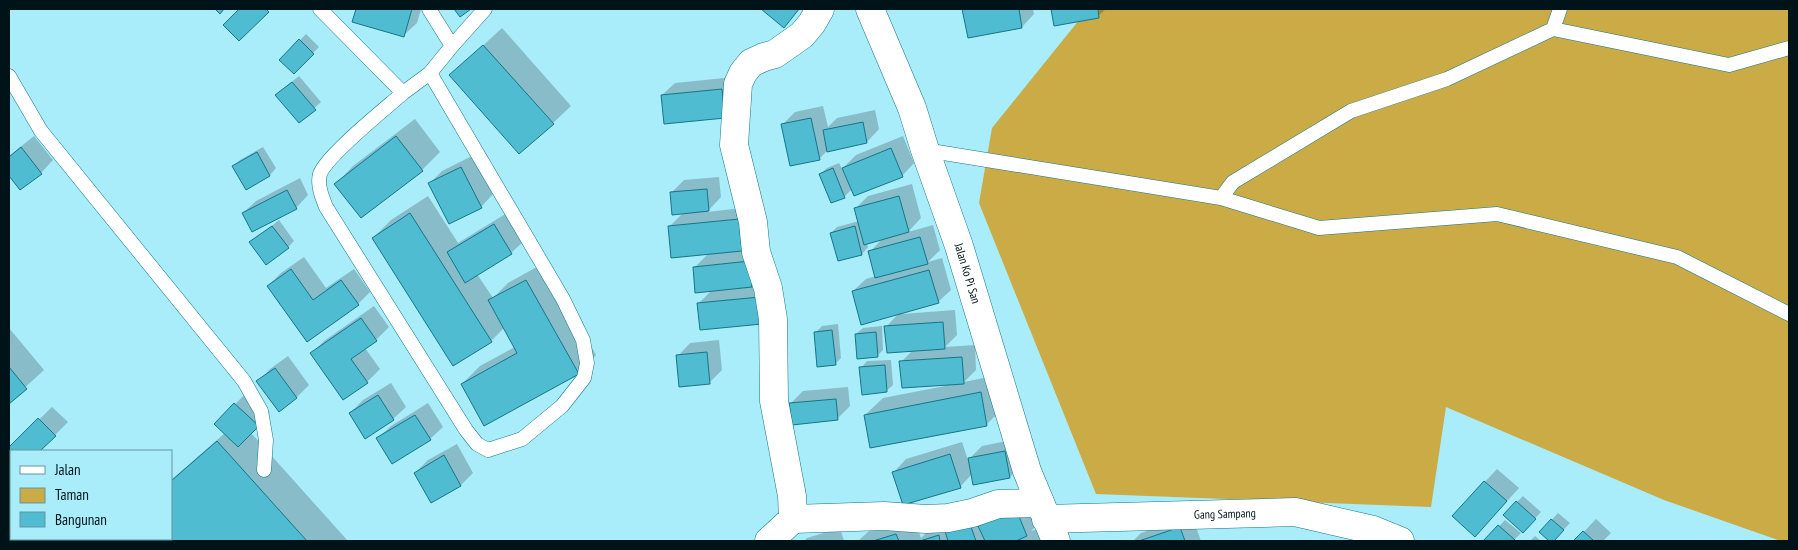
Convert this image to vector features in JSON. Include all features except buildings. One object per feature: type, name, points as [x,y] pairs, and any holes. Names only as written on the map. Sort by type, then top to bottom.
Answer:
[{"type":"street","points":[[769,541],[792,519],[792,496],[774,401],[773,319],[768,288],[756,252],[753,222],[734,146],[738,84],[743,73],[751,63],[775,54],[802,35],[820,9]]},
{"type":"street","name":"Jalan Ko Pi San","points":[[870,9],[912,108],[959,246],[1027,471],[1047,521]]},
{"type":"street","name":"Gang Sampang","points":[[792,519],[884,516],[926,519],[948,518],[972,513],[998,504],[1047,521],[1295,512],[1373,530],[1400,541]]},
{"type":"lane","points":[[320,9],[403,93]]},
{"type":"lane","points":[[429,9],[452,46]]},
{"type":"lane","points":[[430,73],[563,299],[583,340],[587,363],[584,378],[562,406],[522,438],[488,450],[477,444],[466,430],[326,208],[321,196],[319,176],[328,160],[403,93],[430,73],[485,9]]},
{"type":"lane","points":[[1553,29],[1560,9]]},
{"type":"lane","points":[[1221,198],[1233,182],[1351,110],[1447,79],[1553,29],[1729,65],[1789,48]]},
{"type":"lane","points":[[9,76],[41,131],[121,232],[244,381],[261,411],[266,440],[264,470]]},
{"type":"lane","points":[[925,150],[1221,198],[1319,228],[1496,214],[1676,258],[1789,314]]},
{"type":"green space","points":[[1088,9],[1789,9],[1789,541],[1781,541],[1664,500],[1446,407],[1431,507],[1096,494],[979,203],[992,128]]}]
